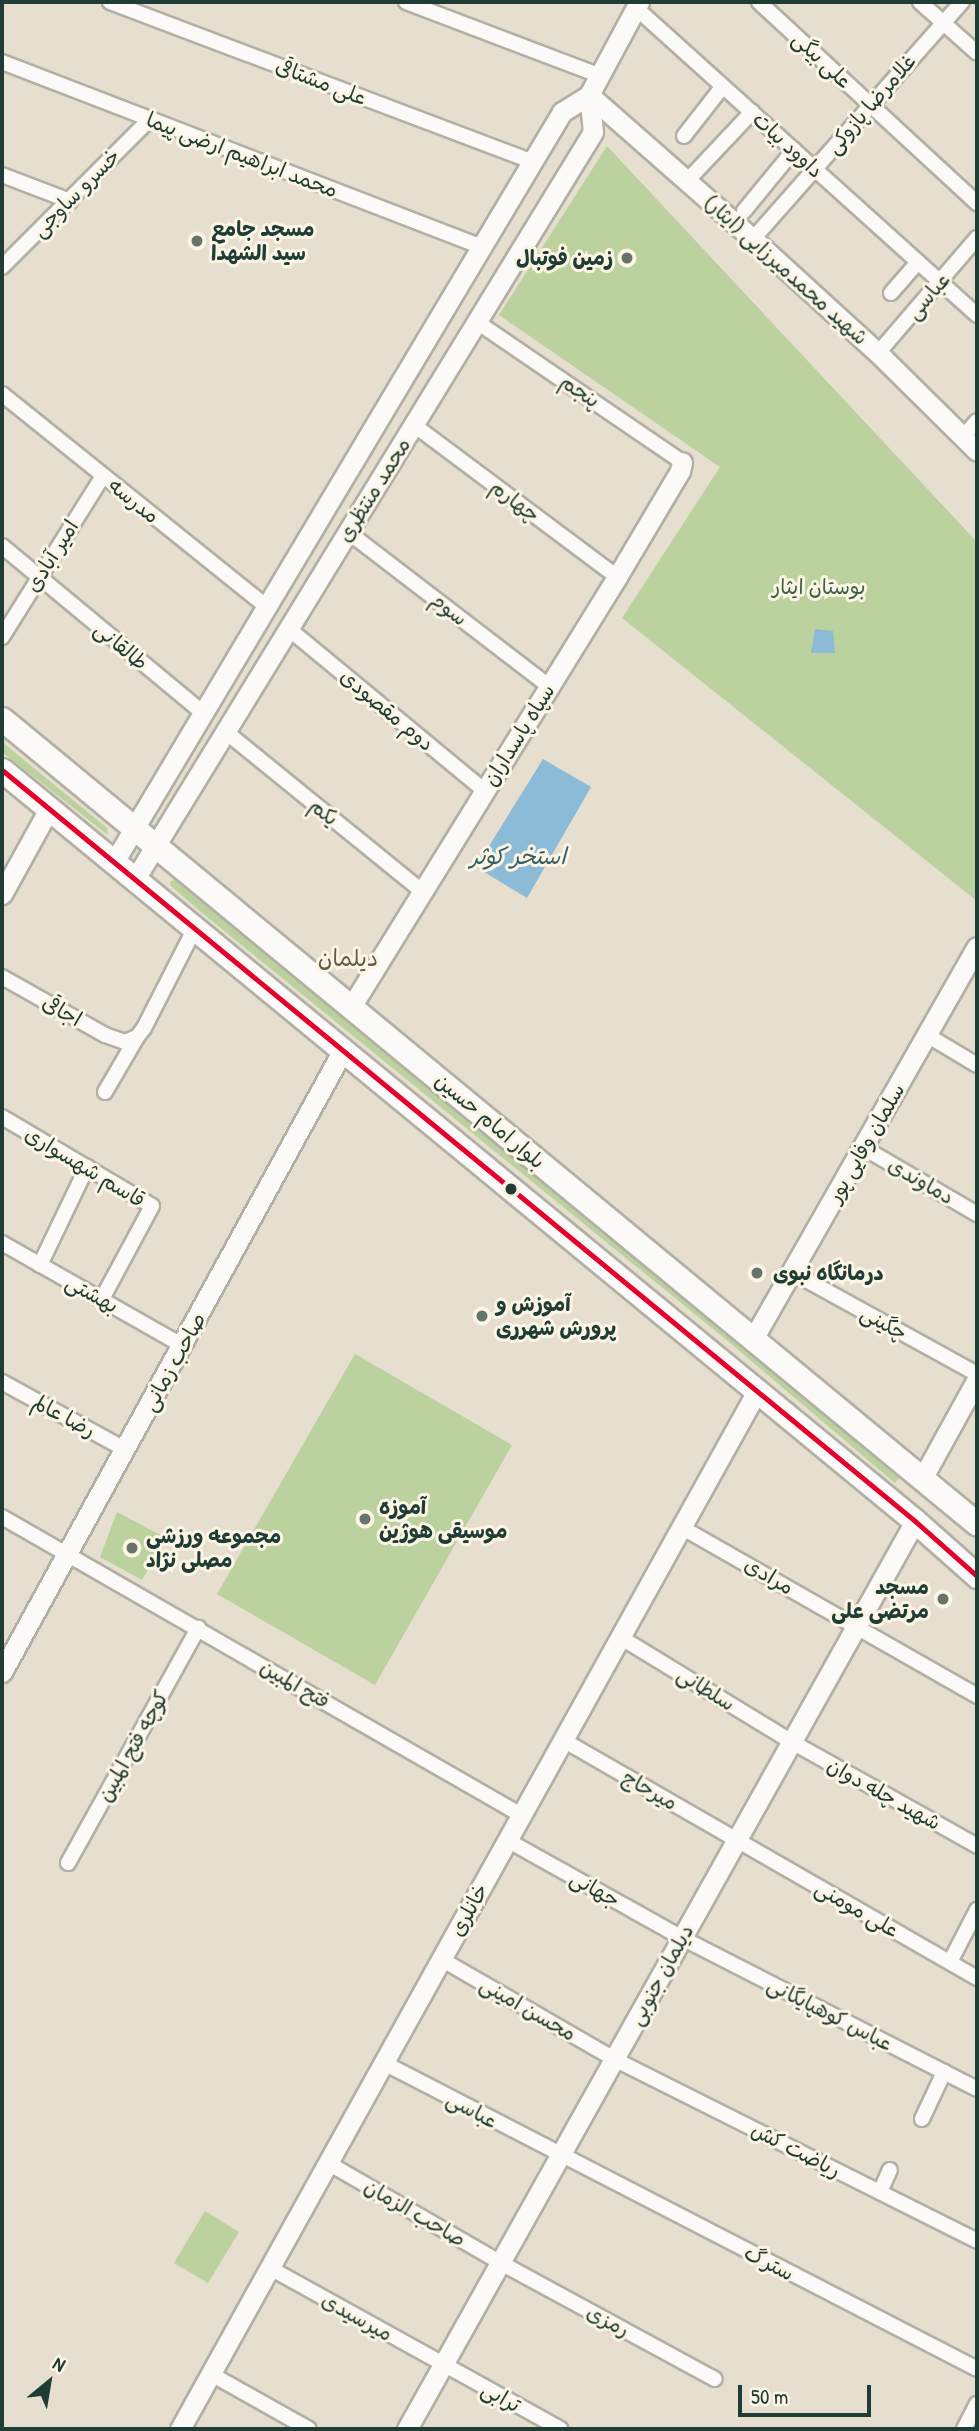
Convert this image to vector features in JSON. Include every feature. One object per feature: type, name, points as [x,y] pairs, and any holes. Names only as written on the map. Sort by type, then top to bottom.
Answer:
[{"type":"main road","name":"بلوار امام حسین","points":[[2,719],[977,1524]]},
{"type":"main road","name":"بلوار امام حسین","points":[[2,770],[915,1521],[977,1576]]},
{"type":"street","name":"علی مشتاقی","points":[[110,2],[533,162]]},
{"type":"street","points":[[406,2],[598,75]]},
{"type":"street","name":"علی بیگی","points":[[759,2],[977,203]]},
{"type":"street","points":[[920,2],[977,53]]},
{"type":"street","name":"غلامرضا پازوکی","points":[[753,239],[962,2]]},
{"type":"street","points":[[589,95],[637,5]]},
{"type":"street","name":"داوود بیات","points":[[637,5],[977,315]]},
{"type":"street","name":"محمد ابراهیم ارضی پیما","points":[[2,62],[482,247]]},
{"type":"street","points":[[684,136],[723,86]]},
{"type":"street","name":"محمد منتظری","points":[[114,862],[562,112],[589,95],[593,132],[135,879]]},
{"type":"street","name":"شهید محمدمیرزایی (ایثار)","points":[[589,95],[878,353],[970,444]]},
{"type":"street","points":[[687,181],[752,112]]},
{"type":"street","name":"خسرو ساوجی","points":[[2,267],[150,119]]},
{"type":"street","points":[[744,211],[794,150]]},
{"type":"street","points":[[2,175],[69,201]]},
{"type":"street","name":"عباسی","points":[[878,353],[977,238]]},
{"type":"street","points":[[891,293],[918,262]]},
{"type":"street","name":"پنجم","points":[[477,322],[682,462]]},
{"type":"street","name":"مدرسه","points":[[2,394],[267,607]]},
{"type":"street","points":[[970,444],[977,421]]},
{"type":"street","name":"چهارم","points":[[414,425],[617,578]]},
{"type":"street","name":"سپاه پاسداران","points":[[351,1007],[617,578],[680,471],[682,462]]},
{"type":"street","name":"امیر آبادی","points":[[2,637],[103,476]]},
{"type":"street","name":"سوم","points":[[348,532],[549,686]]},
{"type":"street","name":"طالقانی","points":[[2,546],[204,714]]},
{"type":"street","name":"دوم مقصودی","points":[[289,628],[485,791]]},
{"type":"street","name":"یکم","points":[[226,732],[423,892]]},
{"type":"street","points":[[172,767],[194,784]]},
{"type":"street","points":[[5,883],[49,809]]},
{"type":"street","points":[[105,1092],[130,1040],[144,1028],[195,928]]},
{"type":"street","name":"سلمان وفایی پور","points":[[753,1339],[977,947]]},
{"type":"street","name":"اجاقی","points":[[2,977],[105,1035],[130,1040]]},
{"type":"street","points":[[927,1035],[977,1065]]},
{"type":"street","name":"صاحب زمانی","points":[[2,1672],[343,1050]]},
{"type":"street","name":"قاسم شهسواری","points":[[2,1117],[152,1206],[102,1299]]},
{"type":"street","name":"دماوندی","points":[[864,1148],[977,1214]]},
{"type":"street","points":[[40,1265],[87,1167]]},
{"type":"street","name":"بهشتی","points":[[2,1243],[183,1346]]},
{"type":"street","name":"چگینی","points":[[792,1272],[977,1374]]},
{"type":"street","points":[[923,1477],[977,1380]]},
{"type":"street","name":"رضا عالم","points":[[2,1382],[126,1450]]},
{"type":"street","name":"خانلری","points":[[180,2429],[757,1391]]},
{"type":"street","name":"فتح المبین","points":[[2,1517],[522,1815]]},
{"type":"street","name":"دیلمان جنوبی","points":[[407,2429],[915,1521]]},
{"type":"street","name":"مرادی","points":[[681,1527],[977,1696]]},
{"type":"street","name":"کوچه فتح المبین","points":[[68,1863],[198,1628]]},
{"type":"street","name":"سلطانی","points":[[620,1637],[792,1742]]},
{"type":"street","name":"میرحاج","points":[[563,1740],[737,1840]]},
{"type":"street","name":"شهید چله دوان","points":[[792,1742],[977,1846]]},
{"type":"street","name":"جهانی","points":[[508,1840],[682,1938]]},
{"type":"street","name":"علی مومنی","points":[[737,1840],[977,1978]]},
{"type":"street","points":[[950,1962],[977,1910]]},
{"type":"street","name":"عباس کوهپایگانی","points":[[682,1938],[977,2089]]},
{"type":"street","name":"محسن امینی","points":[[441,1959],[614,2059]]},
{"type":"street","name":"ریاضت کش","points":[[614,2059],[977,2242]]},
{"type":"street","name":"عباسی","points":[[384,2063],[560,2156]]},
{"type":"street","points":[[922,2119],[944,2072]]},
{"type":"street","name":"سترگ","points":[[560,2156],[977,2369]]},
{"type":"street","name":"صاحب الزمان","points":[[328,2163],[500,2263]]},
{"type":"street","points":[[880,2192],[890,2170]]},
{"type":"street","name":"رمزی","points":[[500,2263],[715,2379]]},
{"type":"street","name":"میرسیدی","points":[[270,2268],[443,2365]]},
{"type":"street","name":"ترابی","points":[[443,2365],[560,2429]]},
{"type":"street","points":[[211,2374],[309,2429]]},
{"type":"street","points":[[964,2429],[977,2404]]},
{"type":"green space","name":"بوستان ایثار","points":[[607,146],[977,542],[977,901],[622,618],[720,467],[499,315]]},
{"type":"green space","points":[[2,742],[107,828],[108,835],[2,752]]},
{"type":"green space","points":[[175,880],[783,1376],[899,1478],[895,1483],[729,1342],[201,912],[170,885],[171,881]]},
{"type":"green space","name":"آموزه موسیقی هوژین","points":[[355,1354],[512,1445],[375,1685],[217,1594]]},
{"type":"green space","name":"مجموعه ورزشی مصلی نژاد","points":[[117,1512],[166,1538],[142,1580],[100,1557]]},
{"type":"green space","points":[[205,2211],[239,2232],[208,2283],[174,2263]]},
{"type":"water","points":[[815,629],[833,631],[835,653],[811,653]]},
{"type":"water","name":"استخر کوثر","points":[[543,759],[591,787],[527,898],[476,867]]},
{"type":"transit line","points":[[2,770],[915,1521],[977,1576]]},
{"type":"place","name":"مسجد جامع سید الشهدا","points":[[197,241]]},
{"type":"place","name":"زمین فوتبال","points":[[627,258]]},
{"type":"place","name":"درمانگاه نبوی","points":[[757,1273]]},
{"type":"place","name":"آموزش و پرورش شهرری","points":[[482,1316]]},
{"type":"place","name":"آموزه موسیقی هوژین","points":[[365,1519]]},
{"type":"place","name":"مجموعه ورزشی مصلی نژاد","points":[[132,1548]]},
{"type":"place","name":"مسجد مرتضی علی","points":[[943,1599]]},
{"type":"district","name":"دیلمان","points":[[348,958]]}]
